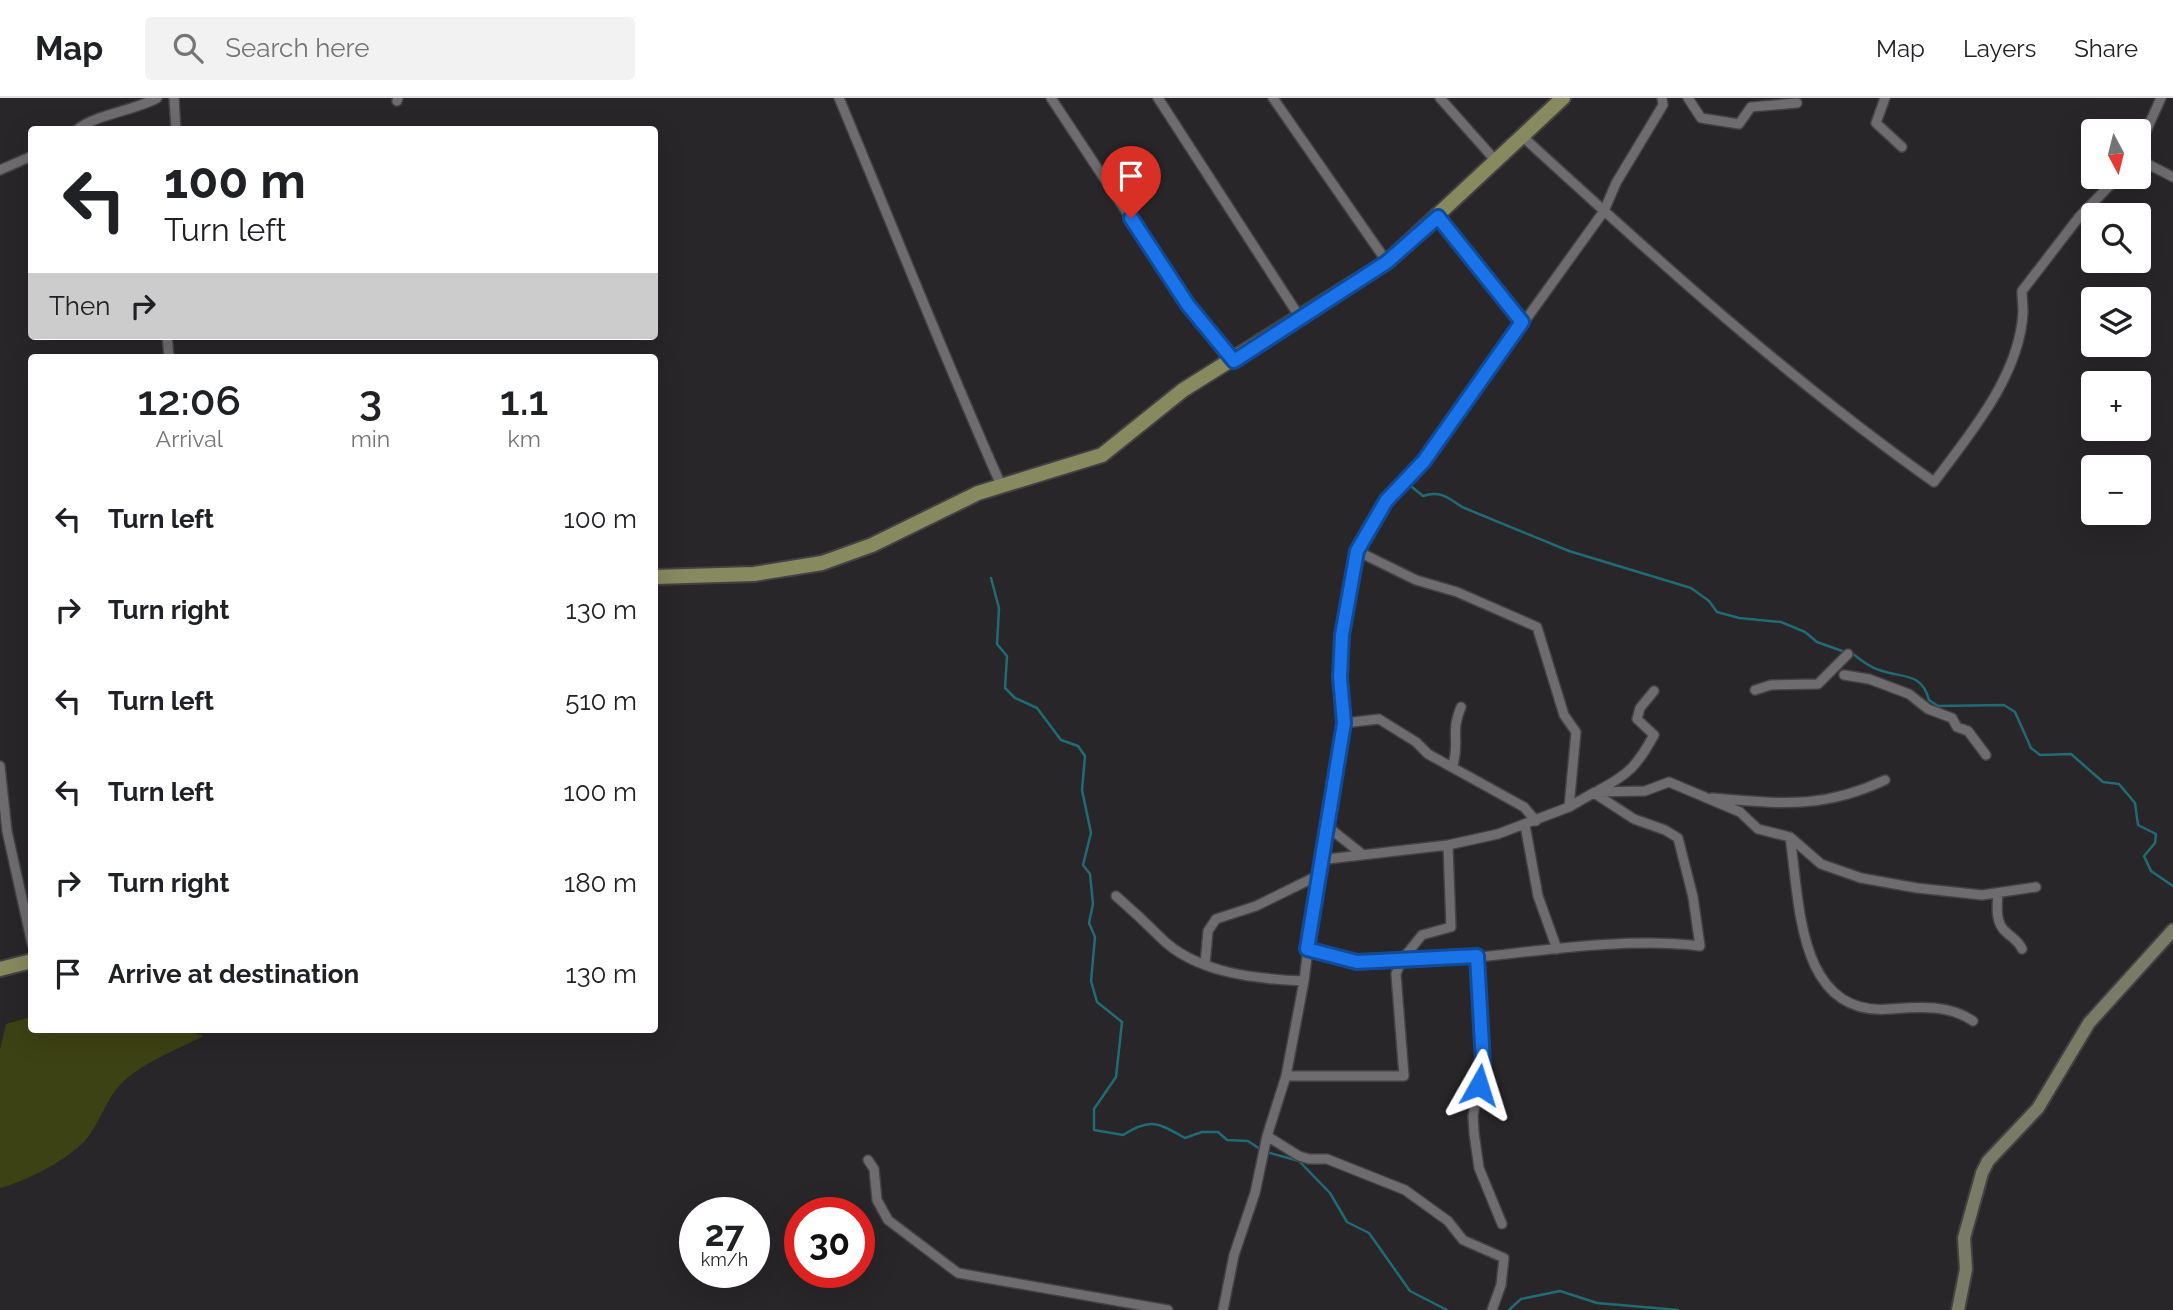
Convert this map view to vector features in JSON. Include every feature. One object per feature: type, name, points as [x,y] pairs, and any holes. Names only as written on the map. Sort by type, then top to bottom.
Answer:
[{"type":"main road","points":[[658,577],[754,575],[821,563],[872,544],[978,493],[1102,455],[1183,390],[1234,361],[1299,316],[1387,262],[1563,98]]},
{"type":"main road","points":[[0,969],[28,962]]},
{"type":"street","points":[[83,126],[90,121],[118,114],[157,98]]},
{"type":"street","points":[[174,98],[176,126]]},
{"type":"street","points":[[839,98],[905,252],[938,343],[1001,485]]},
{"type":"street","points":[[1051,98],[1188,305],[1234,361]]},
{"type":"street","points":[[1158,98],[1299,316]]},
{"type":"street","points":[[1273,98],[1387,262]]},
{"type":"street","points":[[1440,98],[1496,161]]},
{"type":"street","points":[[1223,1310],[1234,1255],[1255,1193],[1267,1136],[1286,1076],[1304,981],[1319,860],[1328,827],[1331,787],[1344,723],[1340,677],[1342,635],[1357,551],[1386,501],[1424,461],[1604,211],[1616,183],[1662,105],[1662,98]]},
{"type":"street","points":[[1688,98],[1702,118],[1739,124],[1751,107],[1779,102],[1797,103]]},
{"type":"street","points":[[1885,98],[1876,123],[1902,147]]},
{"type":"street","points":[[2151,120],[2161,98]]},
{"type":"street","points":[[1522,136],[1696,295],[1801,381],[1934,482],[1967,438],[2011,362],[2023,313],[2022,291],[2079,217],[2106,189]]},
{"type":"street","points":[[0,170],[28,158]]},
{"type":"street","points":[[2151,166],[2173,177]]},
{"type":"street","points":[[1438,217],[1522,322]]},
{"type":"street","points":[[1357,551],[1416,580],[1457,592],[1537,627],[1564,715],[1576,732],[1569,807]]},
{"type":"street","points":[[1755,690],[1771,685],[1818,684],[1848,654]]},
{"type":"street","points":[[1844,675],[1869,679],[1909,694],[1928,709],[1952,718],[1957,727],[1968,731],[1986,755]]},
{"type":"street","points":[[1319,860],[1448,845],[1525,825],[1569,807],[1628,775],[1654,735],[1637,719],[1640,708],[1654,691]]},
{"type":"street","points":[[1453,765],[1457,744],[1452,727],[1461,707]]},
{"type":"street","points":[[1344,723],[1379,719],[1416,742],[1428,754],[1453,765],[1524,807],[1536,821]]},
{"type":"street","points":[[0,766],[7,831],[28,926]]},
{"type":"street","points":[[1703,797],[1756,799],[1775,805],[1811,803],[1830,800],[1885,780]]},
{"type":"street","points":[[1594,793],[1645,791],[1669,782],[1740,813],[1758,829],[1790,837],[1821,864],[1861,878],[1917,888],[1998,893],[2036,887]]},
{"type":"street","points":[[1307,949],[1357,962],[1477,956],[1661,941],[1700,946],[1693,897],[1678,838],[1665,830],[1634,819],[1594,793]]},
{"type":"street","points":[[1525,825],[1538,896],[1557,949]]},
{"type":"street","points":[[1328,827],[1362,854]]},
{"type":"street","points":[[1790,837],[1805,946],[1839,999],[1849,1006],[1874,1011],[1913,1006],[1943,1009],[1973,1021]]},
{"type":"street","points":[[1286,1076],[1404,1076],[1396,987],[1401,961],[1422,935],[1451,927],[1448,845]]},
{"type":"street","points":[[1205,965],[1208,931],[1216,919],[1256,906],[1317,876]]},
{"type":"street","points":[[1998,893],[1997,913],[2003,931],[2019,941],[2022,948]]},
{"type":"street","points":[[1116,896],[1155,929],[1161,938],[1205,965],[1237,975],[1304,981]]},
{"type":"street","points":[[1958,1310],[1966,1269],[1964,1238],[1982,1173],[1988,1161],[2038,1108],[2089,1023],[2173,930]]},
{"type":"street","points":[[1477,956],[1483,1063],[1473,1116],[1474,1133],[1479,1168],[1502,1224]]},
{"type":"street","points":[[1267,1136],[1299,1156],[1309,1159],[1327,1158],[1405,1190],[1448,1221],[1463,1240],[1504,1258],[1502,1285],[1492,1310]]},
{"type":"street","points":[[868,1160],[874,1169],[877,1200],[887,1220],[958,1273],[1168,1310]]},
{"type":"green space","points":[[28,1018],[28,1033],[194,1033],[203,1036],[137,1070],[114,1092],[88,1137],[71,1153],[35,1175],[0,1188],[0,1050],[6,1024]]},
{"type":"waterway","points":[[1412,487],[1423,496],[1444,496],[1462,507],[1569,551],[1691,588],[1709,601],[1717,612],[1739,618],[1781,622],[1805,632],[1817,642],[1845,652]]},
{"type":"waterway","points":[[991,578],[999,608],[997,644],[1007,656],[1005,688],[1015,698],[1037,708],[1061,740],[1078,746],[1085,756],[1082,790],[1091,833],[1083,865],[1090,874],[1093,904],[1089,923],[1095,937],[1091,981],[1097,1002],[1122,1022],[1116,1077],[1094,1109],[1094,1130],[1123,1135],[1141,1126],[1154,1124],[1185,1138],[1202,1132],[1218,1132],[1227,1140],[1248,1141],[1263,1151],[1299,1161],[1330,1193],[1347,1222],[1369,1233],[1410,1291],[1447,1310]]},
{"type":"waterway","points":[[1853,654],[1878,670],[1917,681],[1926,691],[1929,700],[1938,706],[2004,705],[2015,712],[2031,748],[2040,755],[2071,754],[2103,782],[2119,784],[2135,803],[2138,825],[2156,834],[2155,843],[2144,856],[2151,871],[2173,886]]},
{"type":"waterway","points":[[1509,1310],[1521,1299],[1560,1291],[1597,1303],[1678,1310]]},
{"type":"route","points":[[1131,218],[1188,305],[1234,361],[1299,316],[1387,262],[1438,217],[1522,322],[1424,461],[1386,501],[1357,551],[1342,635],[1340,677],[1344,723],[1331,787],[1328,827],[1319,860],[1307,949],[1357,962],[1477,956],[1483,1063],[1479,1085]]}]
